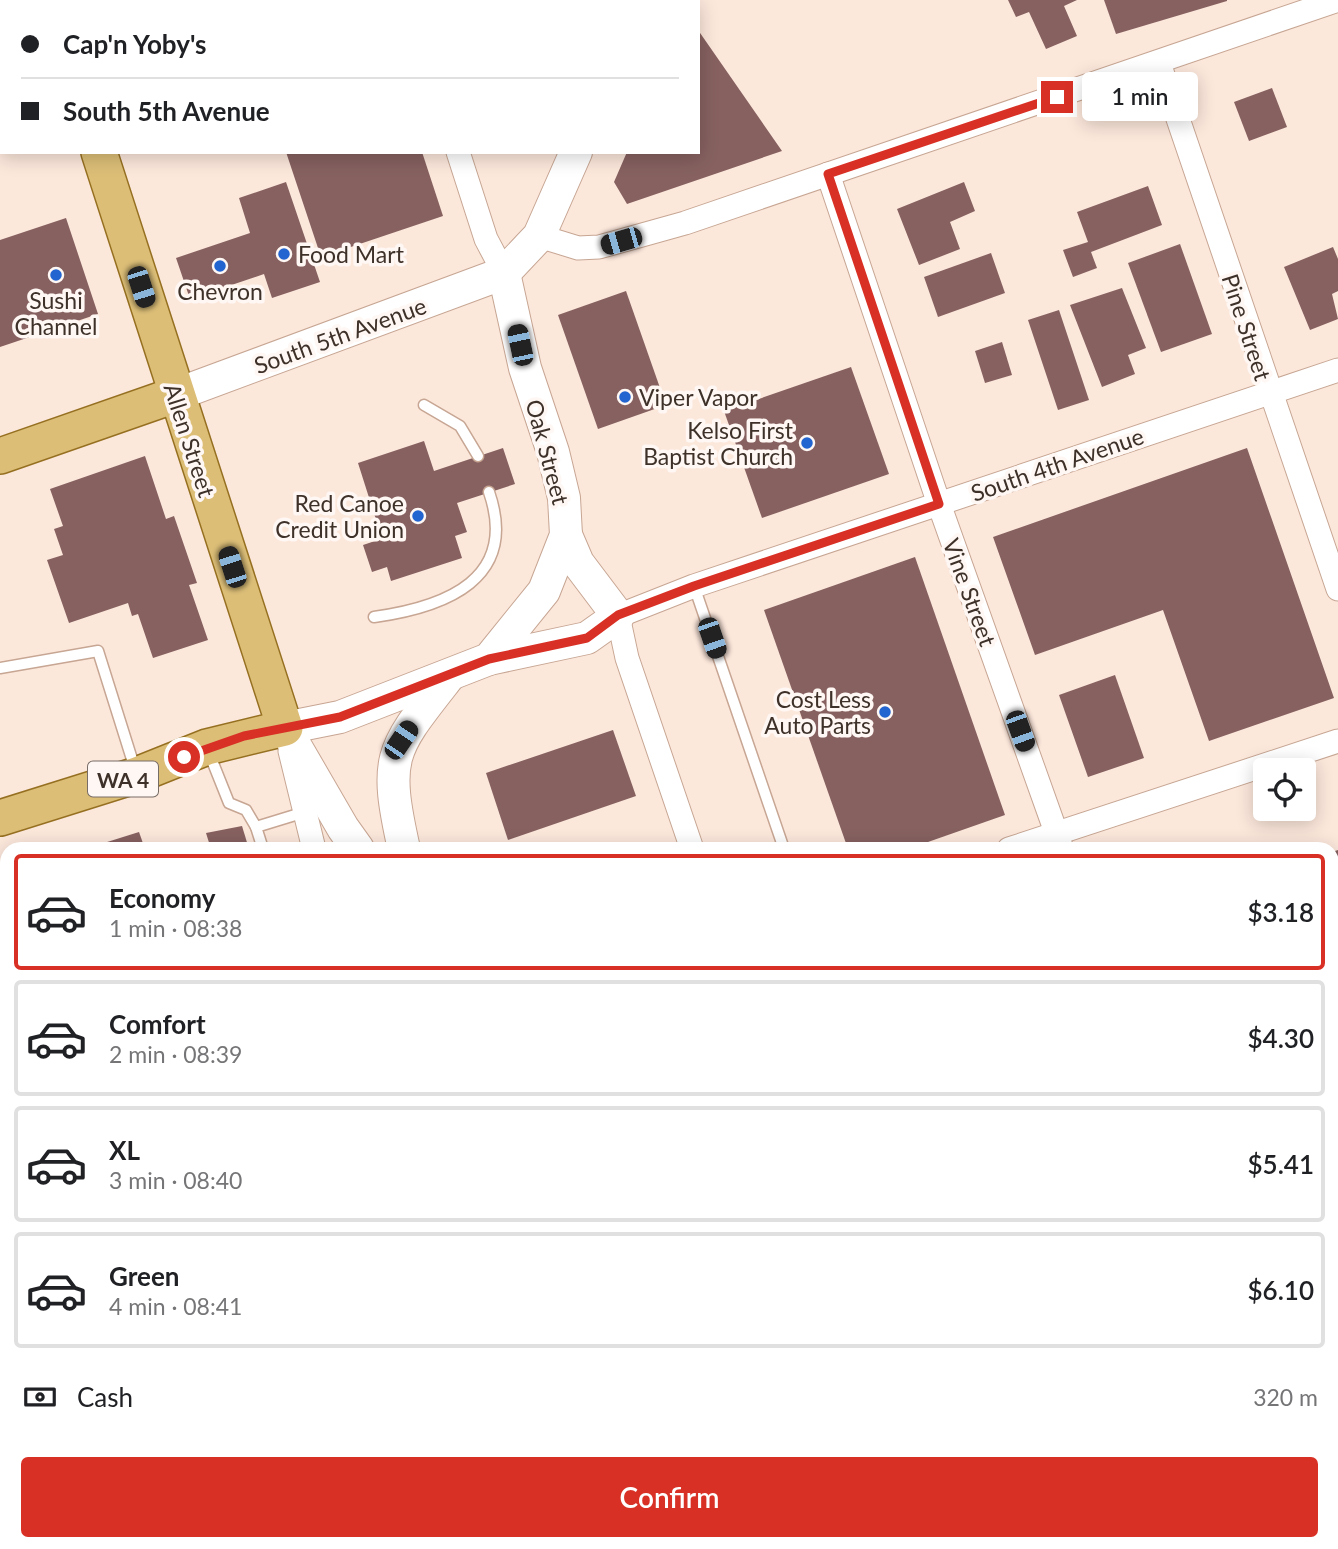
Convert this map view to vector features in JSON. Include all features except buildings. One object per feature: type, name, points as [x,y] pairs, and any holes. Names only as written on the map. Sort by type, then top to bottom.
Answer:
[{"type":"main road","name":"Allen Street","points":[[100,154],[175,396],[285,728],[353,842]]},
{"type":"main road","points":[[504,273],[539,236],[575,154]]},
{"type":"main road","name":"South 5th Avenue","points":[[175,396],[504,273]]},
{"type":"main road","name":"Oak Street","points":[[489,659],[544,591],[566,535],[561,486],[525,368],[504,273]]},
{"type":"main road","points":[[0,456],[175,396]]},
{"type":"main road","points":[[285,728],[340,717],[489,659],[587,638],[618,615],[578,563],[566,535]]},
{"type":"main road","points":[[402,842],[393,804],[393,764],[401,740],[450,675]]},
{"type":"main road","name":"WA 4","points":[[0,818],[137,775],[207,747],[285,728]]},
{"type":"street","points":[[539,236],[578,248],[599,247],[685,223],[1159,63],[1285,8],[1338,0]]},
{"type":"street","name":"Pine Street","points":[[1159,63],[1269,393],[1338,589]]},
{"type":"street","name":"Oak Street","points":[[459,154],[486,239],[504,273]]},
{"type":"street","name":"Vine Street","points":[[828,174],[939,504],[1059,840]]},
{"type":"street","name":"South 4th Avenue","points":[[618,615],[694,586],[1338,370]]},
{"type":"street","points":[[618,615],[627,658],[690,842]]},
{"type":"street","name":"Allen Street","points":[[285,728],[312,842]]},
{"type":"street","points":[[1059,840],[1338,741]]},
{"type":"lane","points":[[424,405],[460,426],[478,456]]},
{"type":"lane","points":[[373,617],[394,614],[456,594],[476,580],[490,561],[498,539],[497,515],[489,492]]},
{"type":"lane","points":[[694,586],[782,842]]},
{"type":"lane","points":[[0,668],[98,652],[137,775]]},
{"type":"lane","points":[[207,747],[229,803],[246,810],[261,842]]},
{"type":"lane","points":[[256,827],[305,812]]},
{"type":"place","name":"Food Mart","points":[[284,254]]},
{"type":"place","name":"Chevron","points":[[220,266]]},
{"type":"place","name":"Sushi Channel","points":[[56,275]]},
{"type":"place","name":"Viper Vapor","points":[[625,397]]},
{"type":"place","name":"Kelso First Baptist Church","points":[[807,443]]},
{"type":"place","name":"Red Canoe Credit Union","points":[[418,516]]},
{"type":"place","name":"Cost Less Auto Parts","points":[[885,712]]},
{"type":"route","points":[[184,757],[244,736],[340,717],[489,659],[587,638],[618,615],[694,586],[939,504],[828,174],[1057,97]]}]
